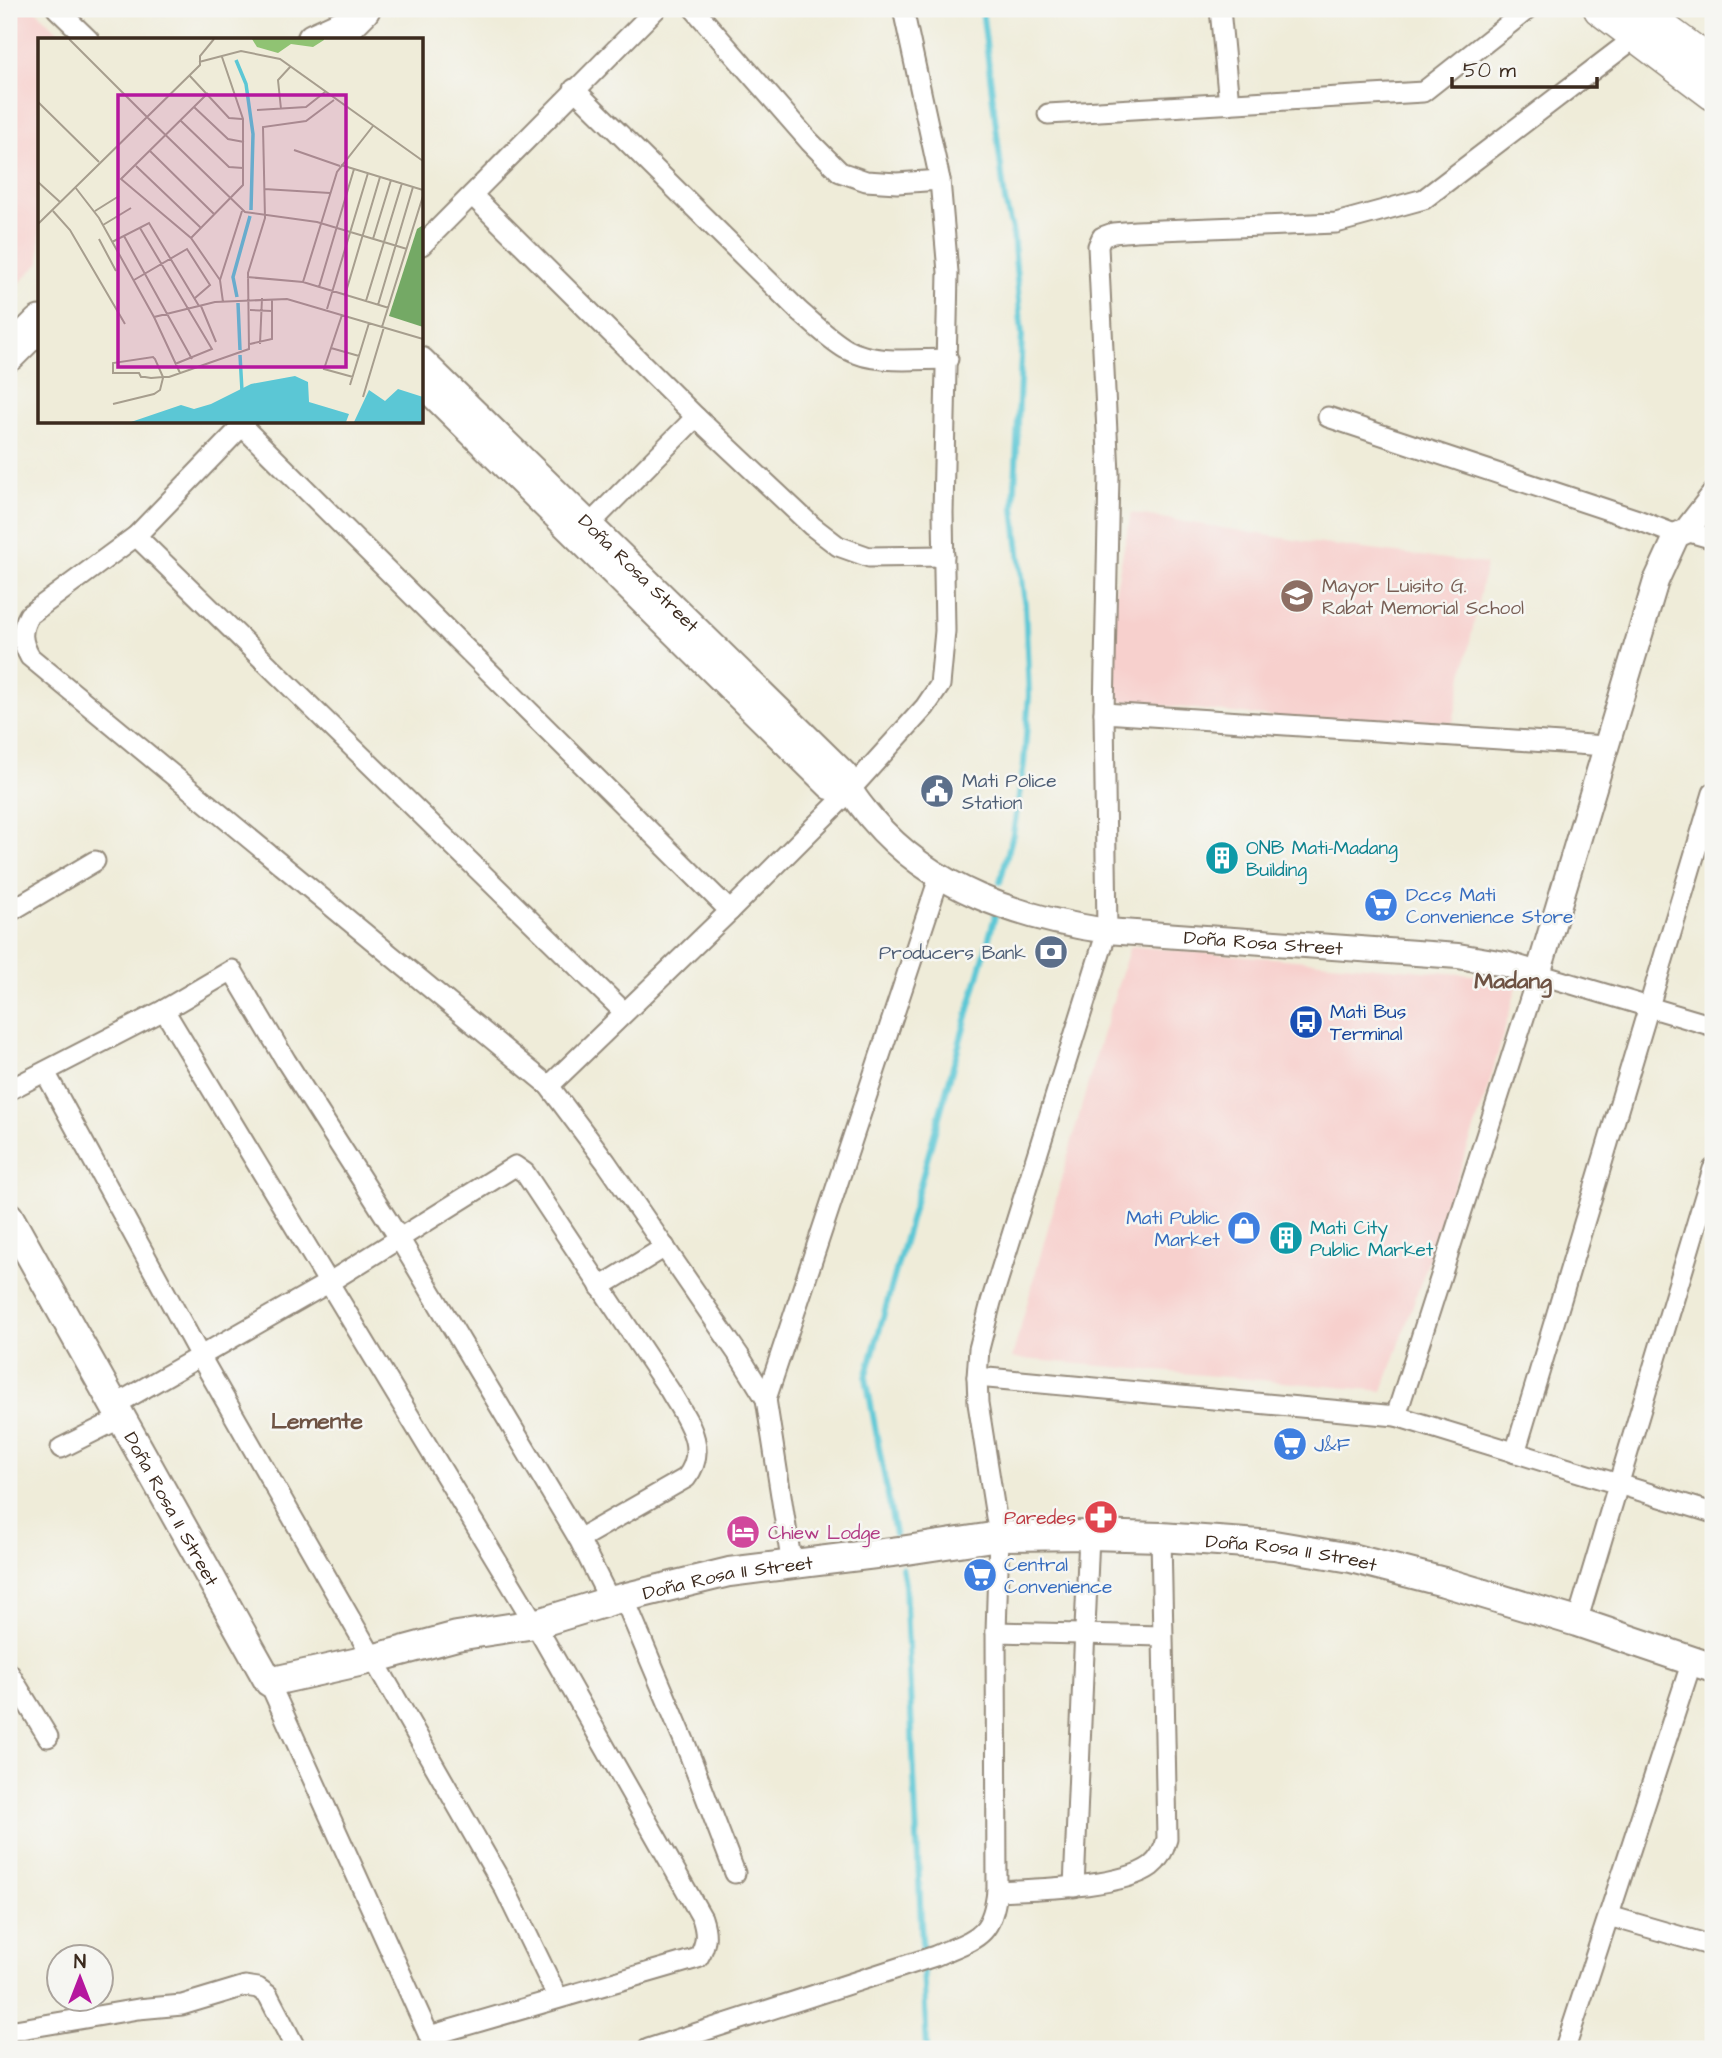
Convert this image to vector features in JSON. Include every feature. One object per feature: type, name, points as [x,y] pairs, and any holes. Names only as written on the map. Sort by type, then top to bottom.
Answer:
[{"type":"highway","points":[[313,38],[326,9]]},
{"type":"highway","points":[[317,38],[347,25],[363,9]]},
{"type":"highway","points":[[9,354],[38,325]]},
{"type":"main road","points":[[1600,9],[1636,23],[1713,65]]},
{"type":"main road","points":[[1636,23],[1713,94]]},
{"type":"main road","name":"Doña Rosa II Street","points":[[9,1217],[269,1682],[457,1636],[535,1624],[617,1599],[729,1572],[792,1566],[999,1536],[1161,1537],[1274,1545],[1351,1558],[1444,1582],[1577,1622],[1703,1665]]},
{"type":"street","points":[[57,9],[87,38]]},
{"type":"street","points":[[424,243],[656,9]]},
{"type":"street","points":[[694,9],[810,142],[840,172],[866,181],[897,183],[940,180]]},
{"type":"street","points":[[549,1086],[730,911],[849,791],[925,707],[940,685],[945,631],[943,513],[948,272],[940,180],[903,9]]},
{"type":"street","points":[[1220,9],[1229,104]]},
{"type":"street","points":[[1048,114],[1423,92],[1528,9]]},
{"type":"street","points":[[648,2049],[936,1956],[967,1942],[990,1924],[995,1913],[999,1536],[978,1403],[977,1377],[979,1349],[990,1302],[1107,931],[1104,713],[1109,474],[1098,246],[1102,237],[1136,231],[1336,223],[1424,199],[1636,23]]},
{"type":"street","points":[[575,89],[799,311],[830,338],[848,350],[870,358],[948,359]]},
{"type":"street","points":[[472,195],[696,417],[812,526],[838,546],[869,557],[944,556]]},
{"type":"street","name":"Doña Rosa Street","points":[[424,361],[584,531]]},
{"type":"street","name":"Doña Rosa Street","points":[[424,386],[845,774],[849,791],[897,845],[939,878],[996,904],[1107,931],[1482,959],[1713,1026]]},
{"type":"street","points":[[584,531],[696,417]]},
{"type":"street","points":[[1328,417],[1639,520],[1681,533],[1713,539]]},
{"type":"street","points":[[730,911],[244,424],[136,536],[29,615],[24,624],[21,635],[23,646],[30,657],[549,1086],[665,1247],[766,1399],[792,1566]]},
{"type":"street","points":[[1396,1416],[1538,974],[1657,581],[1681,533],[1713,496]]},
{"type":"street","points":[[136,536],[624,1012]]},
{"type":"street","points":[[1104,713],[1606,746]]},
{"type":"street","points":[[1515,1453],[1713,793]]},
{"type":"street","points":[[9,912],[95,860]]},
{"type":"street","points":[[766,1399],[939,878]]},
{"type":"street","points":[[9,1090],[164,1010],[232,970],[286,1061],[399,1238],[617,1599],[685,1743],[735,1873]]},
{"type":"street","points":[[164,1010],[535,1624],[702,1917],[706,1929],[704,1948],[698,1958],[558,1998],[432,2042],[269,1682]]},
{"type":"street","points":[[45,1072],[200,1356],[506,1889],[558,1998]]},
{"type":"street","points":[[61,1448],[200,1356],[328,1283],[516,1166],[524,1173],[688,1422],[698,1455],[695,1467],[686,1478],[579,1539]]},
{"type":"street","points":[[1577,1622],[1713,1169]]},
{"type":"street","points":[[600,1287],[665,1247]]},
{"type":"street","points":[[977,1377],[1396,1416],[1713,1513]]},
{"type":"street","points":[[1074,1887],[1089,1535]]},
{"type":"street","points":[[997,1891],[1074,1887],[1143,1871],[1163,1853],[1167,1839],[1161,1537]]},
{"type":"street","points":[[996,1632],[1162,1636]]},
{"type":"street","points":[[1565,2049],[1609,1916],[1703,1665]]},
{"type":"street","points":[[9,1673],[48,1737]]},
{"type":"street","points":[[1609,1916],[1713,1946]]},
{"type":"street","points":[[9,2031],[182,2005],[245,1986],[258,1987],[268,1995],[296,2049]]},
{"type":"shaded area","points":[[9,9],[35,9],[65,38],[38,38],[38,264],[9,294]]},
{"type":"shaded area","name":"Mayor Luisito G. Rabat Memorial School","points":[[1131,513],[1307,542],[1486,564],[1453,723],[1282,718],[1108,700],[1108,627]]},
{"type":"shaded area","name":"Mati Public Market","points":[[1130,946],[1519,979],[1485,1098],[1383,1391],[1012,1358],[1093,1065]]},
{"type":"waterway","points":[[982,9],[1005,201],[1013,234],[1022,335],[1014,508],[1025,605],[1029,695],[1024,764],[1013,834],[1000,882]]},
{"type":"waterway","points":[[895,1534],[866,1378],[995,916]]},
{"type":"waterway","points":[[902,1568],[905,1584],[927,2049]]},
{"type":"place","name":"Mayor Luisito G. Rabat Memorial School","points":[[1297,596]]},
{"type":"place","name":"Mati Police Station","points":[[937,791]]},
{"type":"place","name":"ONB Mati-Madang Building","points":[[1222,858]]},
{"type":"place","name":"Dccs Mati Convenience Store","points":[[1381,905]]},
{"type":"place","name":"Producers Bank","points":[[1051,952]]},
{"type":"place","name":"Mati Bus Terminal","points":[[1306,1022]]},
{"type":"place","name":"Mati Public Market","points":[[1244,1228]]},
{"type":"place","name":"Mati City Public Market","points":[[1286,1238]]},
{"type":"place","name":"J&F","points":[[1290,1444]]},
{"type":"place","name":"Paredes","points":[[1101,1517]]},
{"type":"place","name":"Chiew Lodge","points":[[743,1532]]},
{"type":"place","name":"Central Convenience","points":[[980,1575]]},
{"type":"district","name":"Madang","points":[[1513,980]]},
{"type":"district","name":"Lemente","points":[[317,1420]]}]
